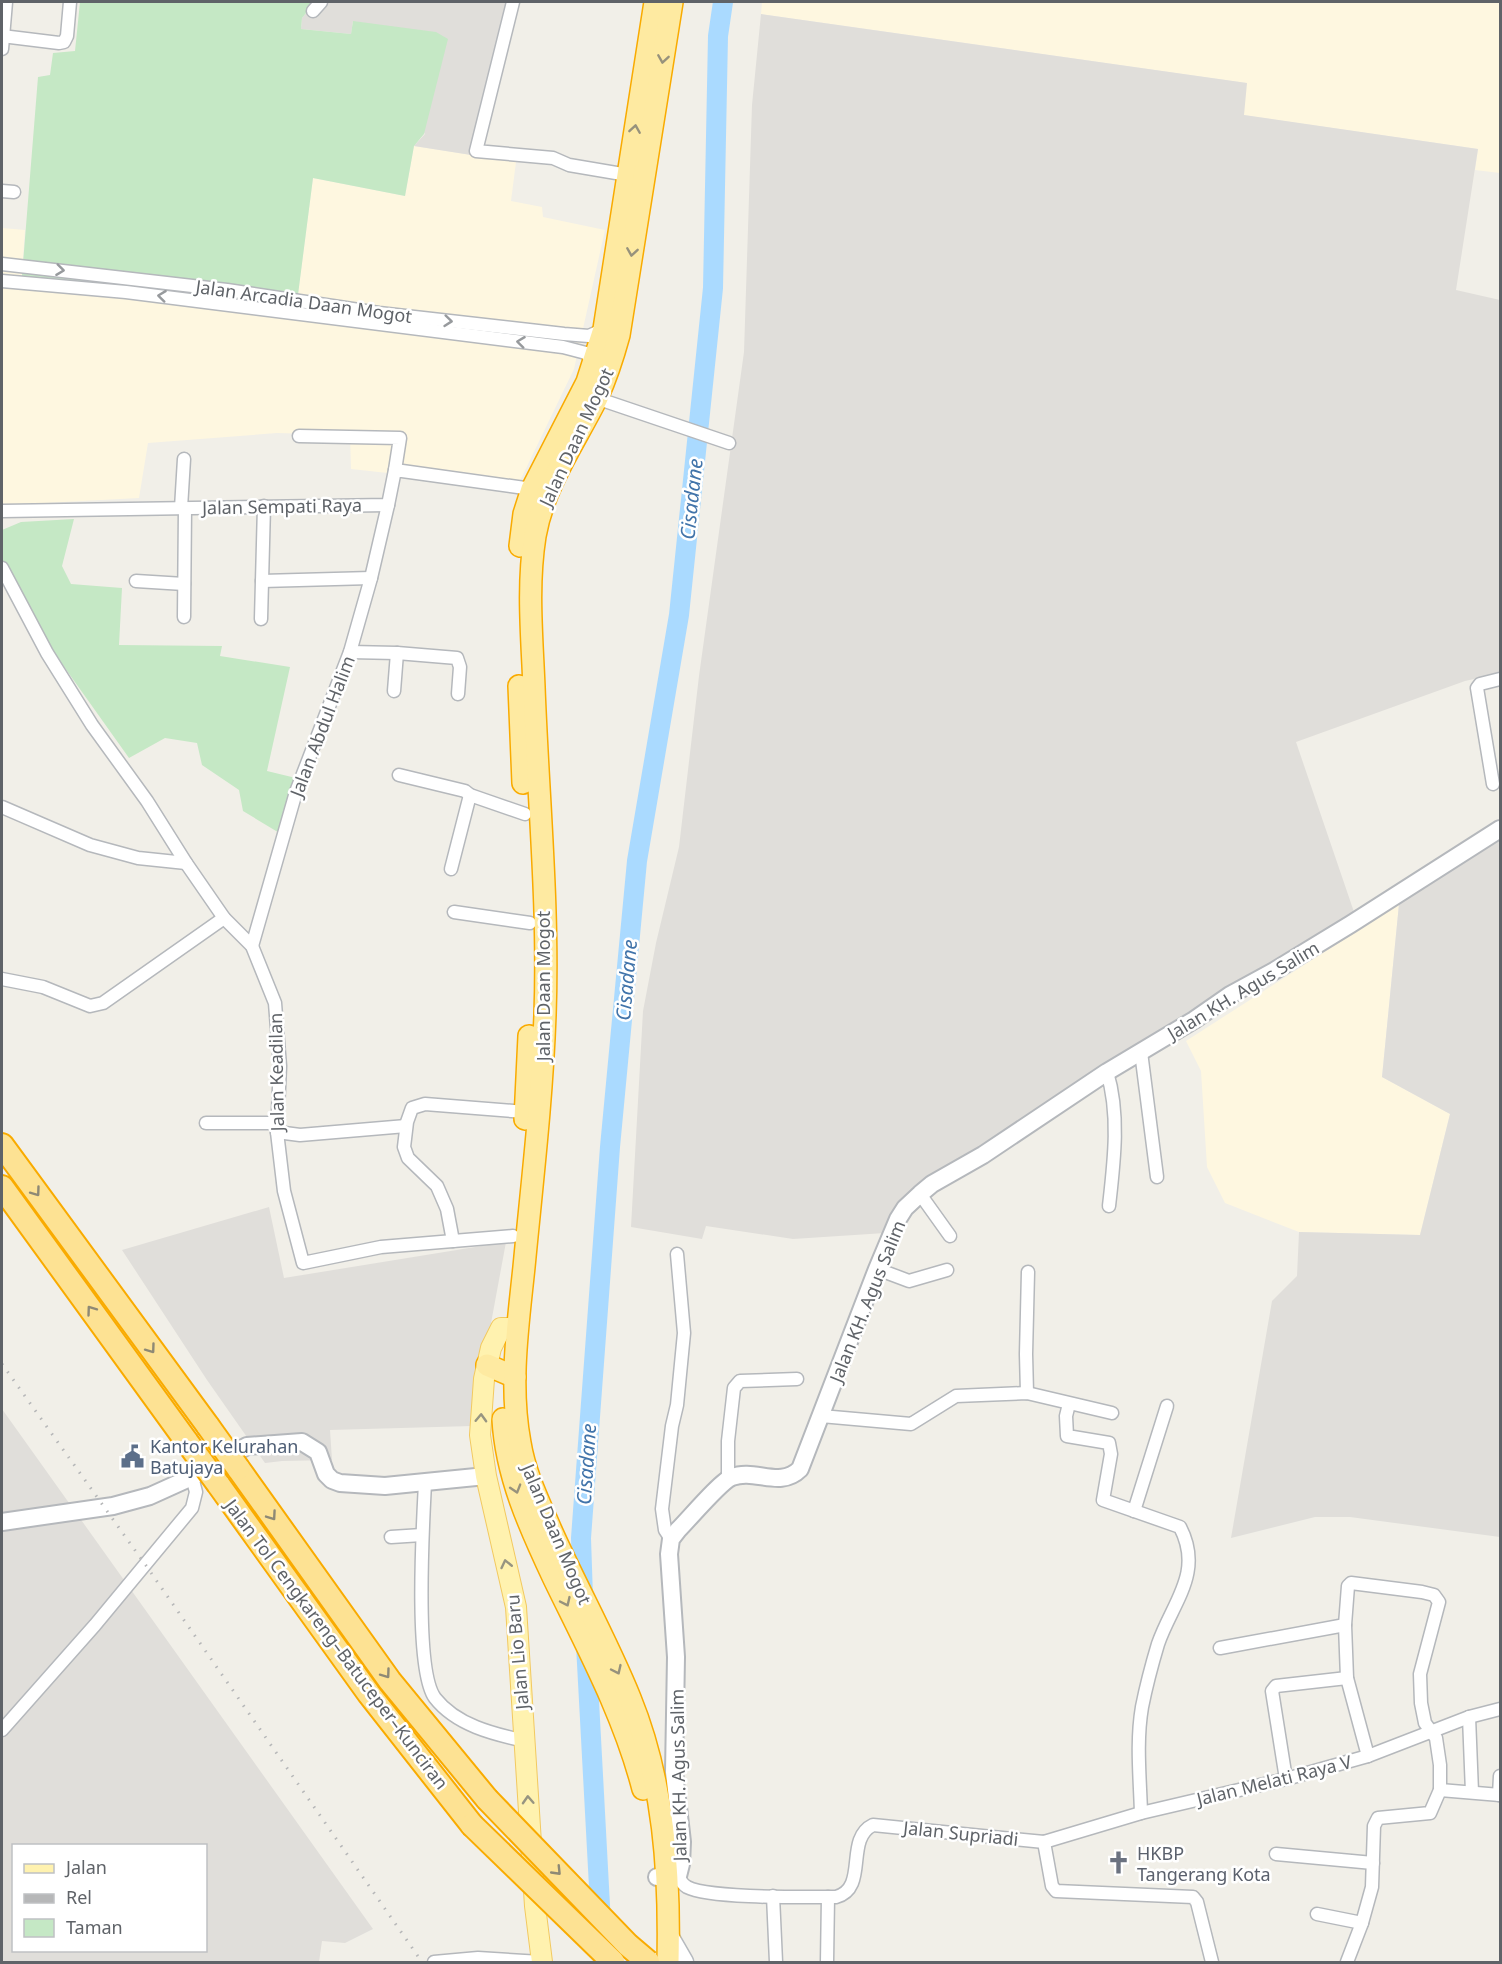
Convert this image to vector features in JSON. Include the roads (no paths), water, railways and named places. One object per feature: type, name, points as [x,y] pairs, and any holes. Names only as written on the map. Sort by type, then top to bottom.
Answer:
[{"type":"highway","name":"Jalan Daan Mogot","points":[[656,2],[604,329],[587,382],[532,489],[524,514],[517,572],[529,753],[543,899],[545,1013],[541,1090],[511,1327],[501,1371],[548,1545],[623,1702],[642,1732],[657,1791],[667,1877],[668,1962]]},
{"type":"highway","name":"Jalan Daan Mogot","points":[[511,1327],[513,1236],[525,1112],[530,1016],[530,923],[525,814],[529,753],[531,597],[535,539],[538,519],[549,488],[606,377],[619,335],[672,2]]},
{"type":"highway","name":"Jalan Tol Cengkareng–Batuceper–Kunciran","points":[[2,1145],[208,1426],[390,1681],[487,1799],[628,1945],[648,1962]]},
{"type":"highway","name":"Jalan Tol Cengkareng–Batuceper–Kunciran","points":[[2,1188],[219,1484],[369,1694],[472,1825],[613,1962]]},
{"type":"highway","name":"Jalan Daan Mogot","points":[[656,1962],[667,1877]]},
{"type":"main road","name":"Jalan Lio Baru","points":[[511,1327],[495,1336],[501,1371],[482,1387],[480,1435],[486,1476],[516,1607],[535,1906],[542,1962]]},
{"type":"main road","points":[[669,1936],[684,1962]]},
{"type":"street","points":[[6,2],[2,40],[59,43],[64,42],[67,36],[70,2]]},
{"type":"street","points":[[513,2],[476,151],[553,158],[569,165],[628,175]]},
{"type":"street","name":"Jalan Arcadia Daan Mogot","points":[[2,264],[227,290],[379,313],[581,336],[589,336],[604,329]]},
{"type":"street","name":"Jalan Arcadia Daan Mogot","points":[[2,281],[126,291],[563,347],[586,353],[594,364]]},
{"type":"street","points":[[596,398],[729,443]]},
{"type":"street","name":"Jalan Sempati Raya","points":[[2,511],[388,505],[400,438],[298,436]]},
{"type":"street","points":[[183,617],[184,459]]},
{"type":"street","points":[[395,470],[532,489]]},
{"type":"street","name":"Jalan Abdul Halim","points":[[252,946],[296,792],[350,652],[371,578],[388,505]]},
{"type":"street","points":[[261,619],[264,506]]},
{"type":"street","name":"Jalan Keadilan","points":[[2,568],[58,671],[92,724],[147,801],[224,918],[252,946],[275,1003],[280,1066],[277,1128],[284,1191],[303,1263],[381,1247],[513,1236]]},
{"type":"street","points":[[262,581],[371,578]]},
{"type":"street","points":[[136,580],[184,584]]},
{"type":"street","points":[[350,652],[457,658],[460,667],[458,694]]},
{"type":"street","points":[[393,691],[397,653]]},
{"type":"street","points":[[1493,784],[1477,688],[1480,684],[1500,679]]},
{"type":"street","points":[[399,775],[465,790],[470,795],[525,814]]},
{"type":"street","points":[[452,869],[470,795]]},
{"type":"street","points":[[2,807],[90,845],[138,858],[186,863]]},
{"type":"street","name":"Jalan KH. Agus Salim","points":[[728,1479],[740,1475],[776,1479],[793,1476],[800,1469],[898,1219],[905,1208],[920,1194],[932,1184],[983,1155],[1107,1072],[1194,1020],[1230,995],[1342,930],[1500,829]]},
{"type":"street","points":[[454,912],[530,923]]},
{"type":"street","points":[[2,979],[43,987],[90,1006],[103,1004],[224,918]]},
{"type":"street","points":[[1141,1052],[1157,1177]]},
{"type":"street","points":[[1107,1072],[1111,1085],[1114,1124],[1109,1206]]},
{"type":"street","points":[[453,1241],[447,1209],[436,1186],[408,1158],[404,1146],[406,1126],[412,1108],[425,1104],[525,1112]]},
{"type":"street","points":[[206,1123],[277,1128],[300,1135],[406,1126]]},
{"type":"street","points":[[920,1194],[950,1236]]},
{"type":"street","points":[[677,1254],[684,1333],[677,1405],[672,1426],[662,1509],[665,1530],[672,1539],[728,1479],[728,1441],[736,1383],[798,1379]]},
{"type":"street","points":[[877,1269],[909,1281],[947,1270]]},
{"type":"street","points":[[1027,1393],[1028,1272]]},
{"type":"street","points":[[821,1416],[911,1424],[956,1396],[1027,1393],[1112,1413]]},
{"type":"street","points":[[1069,1404],[1066,1416],[1067,1436],[1109,1443],[1111,1454],[1103,1500],[1180,1527],[1187,1540],[1189,1562],[1181,1598],[1159,1643],[1143,1706],[1139,1742],[1141,1813]]},
{"type":"street","points":[[1134,1511],[1167,1406]]},
{"type":"street","points":[[2,1522],[114,1506],[150,1496],[192,1477],[247,1446],[302,1442],[318,1452],[326,1474],[332,1480],[340,1483],[385,1486],[486,1476]]},
{"type":"street","points":[[2,1730],[95,1625],[192,1508],[196,1492],[192,1477]]},
{"type":"street","points":[[425,1483],[422,1535],[425,1670],[433,1696],[446,1710],[479,1729],[525,1741]]},
{"type":"street","points":[[391,1537],[422,1535]]},
{"type":"street","name":"Jalan KH. Agus Salim","points":[[667,1877],[681,1864],[682,1842],[673,1756],[676,1657],[670,1573],[672,1539]]},
{"type":"street","points":[[1347,1962],[1362,1923],[1372,1887],[1374,1826],[1378,1818],[1430,1813],[1440,1790],[1439,1753],[1436,1738],[1425,1723],[1421,1703],[1420,1674],[1439,1602],[1434,1596],[1422,1592],[1351,1583],[1348,1586],[1345,1625],[1347,1678],[1368,1756]]},
{"type":"street","points":[[1220,1648],[1345,1625]]},
{"type":"street","points":[[1286,1779],[1272,1691],[1276,1686],[1347,1678]]},
{"type":"street","name":"Jalan Melati Raya V","points":[[1044,1842],[1141,1813],[1286,1779],[1368,1756],[1469,1717],[1500,1710]]},
{"type":"street","points":[[1469,1717],[1472,1792]]},
{"type":"street","points":[[1440,1790],[1500,1795],[1500,1776]]},
{"type":"street","name":"Jalan Supriadi","points":[[667,1877],[691,1888],[721,1893],[828,1897],[843,1895],[849,1890],[853,1882],[861,1836],[867,1828],[873,1826],[1044,1842],[1052,1886],[1056,1891],[1193,1897],[1197,1902],[1212,1962]]},
{"type":"street","points":[[1276,1854],[1373,1863]]},
{"type":"street","points":[[772,1896],[776,1962]]},
{"type":"street","points":[[827,1962],[828,1897]]},
{"type":"street","points":[[1317,1914],[1362,1923]]},
{"type":"street","points":[[434,1962],[478,1958],[542,1962]]},
{"type":"waterway","name":"Cisadane","points":[[583,1597],[581,1538],[610,1147],[637,861],[679,615],[713,288],[718,36],[723,2]]},
{"type":"waterway","name":"Cisadane","points":[[586,1645],[601,1924]]},
{"type":"railway","points":[[2,1364],[147,1567],[422,1962]]},
{"type":"place","name":"Kantor Kelurahan Batujaya","points":[[132,1456]]},
{"type":"place","name":"HKBP Tangerang Kota","points":[[1119,1863]]}]
